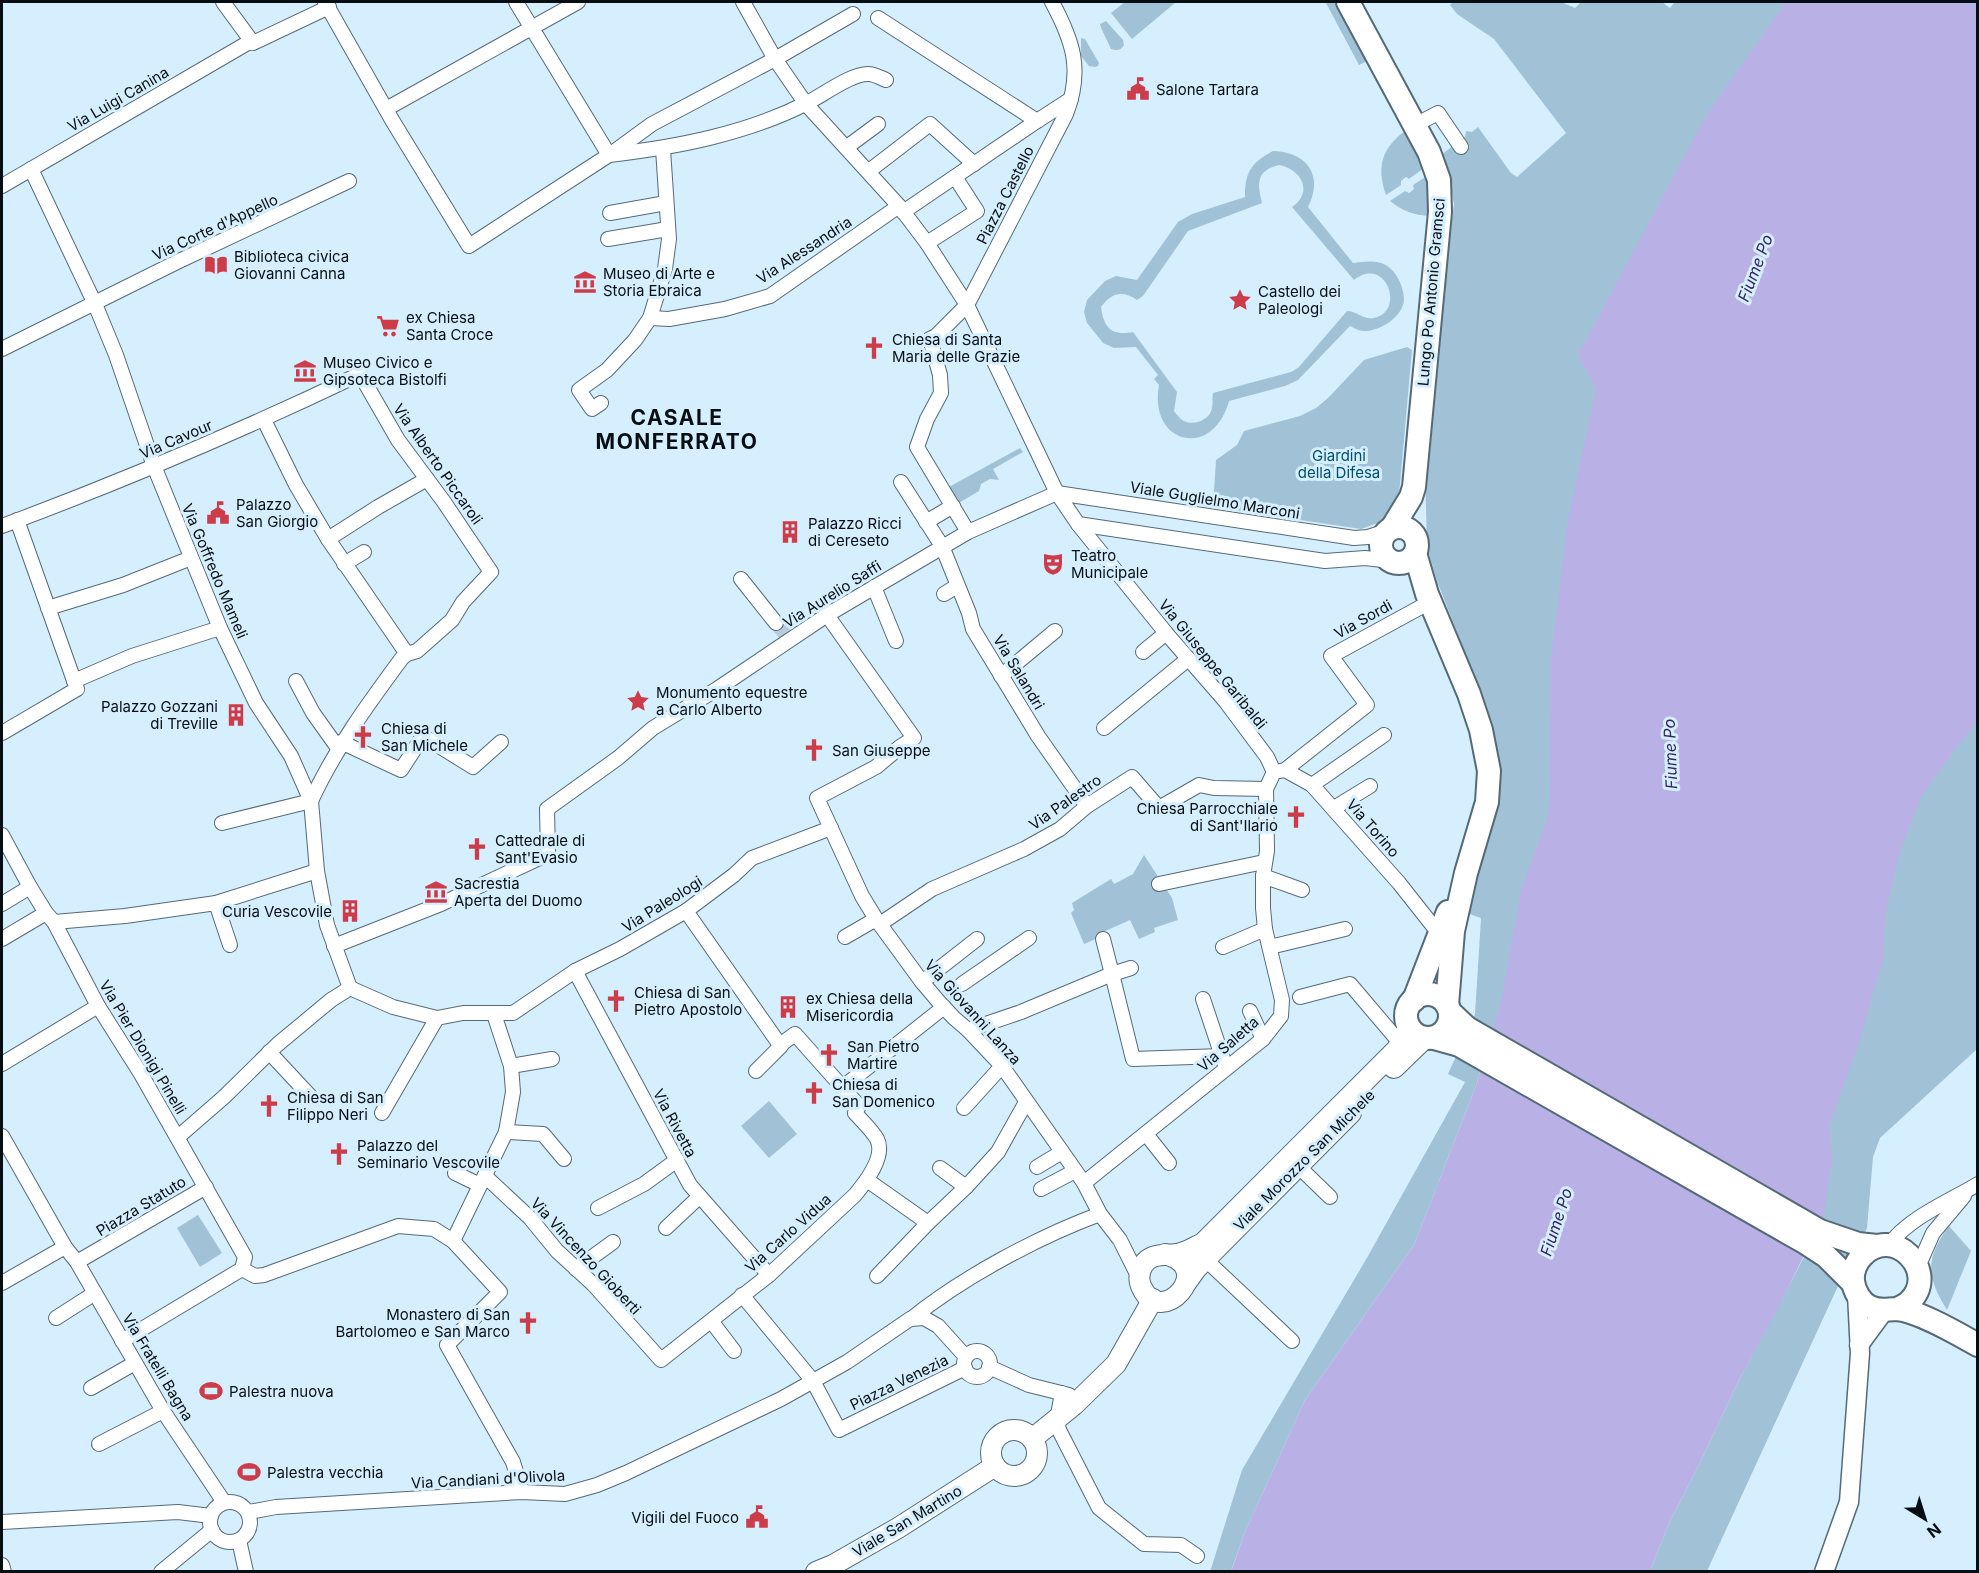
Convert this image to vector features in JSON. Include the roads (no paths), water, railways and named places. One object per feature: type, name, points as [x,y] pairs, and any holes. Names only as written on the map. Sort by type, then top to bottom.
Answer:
[{"type":"main road","name":"Lungo Po Antonio Gramsci","points":[[1348,2],[1415,125],[1435,165],[1439,180],[1440,212],[1416,467],[1411,496],[1395,544]]},
{"type":"main road","points":[[1395,544],[1429,598],[1469,694],[1481,730],[1489,771],[1487,802],[1466,873],[1453,931],[1448,1025],[1445,1030],[1417,1037]]},
{"type":"main road","points":[[1417,1037],[1407,1012],[1414,1000],[1440,928],[1466,873]]},
{"type":"main road","points":[[1414,1000],[1420,996],[1435,995],[1448,1009],[1463,1036],[1826,1256],[1851,1283],[1864,1303],[1872,1308],[1891,1310],[1950,1329],[1977,1345]]},
{"type":"main road","points":[[1417,1037],[1463,1036],[1820,1231],[1905,1251],[1912,1257],[1922,1294],[1934,1312],[1950,1329]]},
{"type":"main road","name":"Viale Morozzo San Michele","points":[[1186,1283],[1299,1167],[1417,1037]]},
{"type":"main road","name":"Viale Morozzo San Michele","points":[[1157,1257],[1181,1253],[1203,1243],[1417,1037]]},
{"type":"main road","points":[[1851,1283],[1858,1260],[1875,1245]]},
{"type":"main road","points":[[1157,1257],[1179,1261],[1186,1275],[1183,1290],[1173,1299],[1166,1301],[1153,1299],[1142,1288],[1140,1280],[1144,1264],[1157,1257]]},
{"type":"main road","points":[[1891,1310],[1909,1302],[1917,1291],[1918,1273]]},
{"type":"main road","points":[[1032,1439],[1093,1388],[1116,1364],[1153,1299]]},
{"type":"main road","points":[[1010,1430],[1016,1430],[1022,1431],[1032,1439],[1036,1452],[1029,1469],[1018,1475],[1011,1475],[1005,1474],[995,1466],[991,1454],[994,1441],[998,1436],[1010,1430]]},
{"type":"main road","name":"Viale San Martino","points":[[816,1572],[833,1565],[898,1528],[995,1466]]},
{"type":"street","points":[[223,2],[252,42]]},
{"type":"street","points":[[516,2],[609,155]]},
{"type":"street","points":[[386,109],[578,2]]},
{"type":"street","points":[[743,2],[775,59],[806,104],[901,209],[927,243],[967,305],[1057,493],[1078,524],[1325,561],[1365,558],[1395,544]]},
{"type":"street","name":"Piazza Castello","points":[[968,532],[916,447],[941,393],[940,375],[930,339],[936,336],[967,305],[1071,99],[1075,80],[1074,58],[1067,29],[1052,2]]},
{"type":"street","points":[[328,4],[386,109],[469,246],[609,155],[638,133],[853,14]]},
{"type":"street","name":"Via Luigi Canina","points":[[2,186],[252,42],[328,4]]},
{"type":"street","points":[[878,18],[1037,121]]},
{"type":"street","points":[[609,155],[663,149],[759,124],[806,104],[855,77],[869,74],[886,80]]},
{"type":"street","name":"Piazza Castello","points":[[927,243],[977,211],[955,177],[1071,99]]},
{"type":"street","points":[[1415,125],[1438,113],[1461,147]]},
{"type":"street","points":[[847,147],[878,124]]},
{"type":"street","points":[[869,171],[930,124],[974,164]]},
{"type":"street","points":[[638,133],[645,151]]},
{"type":"street","points":[[601,403],[592,409],[579,390],[607,370],[635,340],[650,318],[665,268],[669,239],[663,149]]},
{"type":"street","name":"Via Goffredo Mameli","points":[[31,169],[95,303],[116,355],[154,466],[220,628],[256,703],[291,756],[311,801],[317,871],[327,925],[350,988]]},
{"type":"street","name":"Via Alessandria","points":[[650,318],[669,319],[725,309],[770,296],[901,209],[955,177]]},
{"type":"street","name":"Via Corte d'Appello","points":[[2,349],[179,261],[349,181]]},
{"type":"street","points":[[610,213],[666,203]]},
{"type":"street","points":[[608,239],[668,229]]},
{"type":"street","name":"Via Cavour","points":[[2,526],[264,420],[360,374]]},
{"type":"street","name":"Via Alberto Piccaroli","points":[[360,374],[398,440],[491,572],[463,602],[452,620],[417,651],[407,654]]},
{"type":"street","points":[[222,823],[311,801],[340,745],[407,654],[328,539],[296,485],[264,420]]},
{"type":"street","points":[[328,539],[427,479]]},
{"type":"street","name":"Via Salandri","points":[[901,483],[942,546],[969,613],[973,629],[1038,736],[1087,806]]},
{"type":"street","points":[[968,532],[1057,493]]},
{"type":"street","name":"Viale Guglielmo Marconi","points":[[1057,493],[1395,544]]},
{"type":"street","points":[[926,522],[953,506]]},
{"type":"street","points":[[16,520],[75,685]]},
{"type":"street","name":"Via Giuseppe Garibaldi","points":[[1078,524],[1166,633],[1226,702],[1280,771]]},
{"type":"street","name":"Via Aurelio Saffi","points":[[334,946],[441,904],[548,854],[547,809],[618,758],[653,728],[717,689],[827,615],[968,532]]},
{"type":"street","points":[[344,564],[364,552]]},
{"type":"street","points":[[48,608],[123,585],[191,558]]},
{"type":"street","points":[[741,579],[776,623]]},
{"type":"street","points":[[944,594],[957,586]]},
{"type":"street","points":[[874,587],[896,641]]},
{"type":"street","name":"Via Sordi","points":[[1280,771],[1367,705],[1331,656],[1429,598]]},
{"type":"street","name":"Via Giovanni Lanza","points":[[827,615],[914,738],[876,767],[817,798],[862,896],[922,982],[1002,1066],[1084,1183],[1100,1214],[1120,1239],[1140,1280]]},
{"type":"street","points":[[2,733],[75,685],[132,656],[220,628]]},
{"type":"street","points":[[1001,676],[1055,631]]},
{"type":"street","points":[[1143,652],[1166,633]]},
{"type":"street","points":[[1104,728],[1188,659]]},
{"type":"street","points":[[296,681],[313,713],[340,745],[401,770],[423,736],[473,767],[501,742]]},
{"type":"street","points":[[1312,785],[1384,735]]},
{"type":"street","points":[[1280,771],[1266,789],[1267,851],[1263,869],[1265,929],[1290,999],[1350,984],[1417,1037]]},
{"type":"street","name":"Via Torino","points":[[1280,771],[1312,785],[1399,883],[1433,926]]},
{"type":"street","name":"Via Palestro","points":[[845,937],[878,921],[932,889],[1024,849],[1060,829],[1087,806],[1132,777],[1159,808],[1199,785],[1214,788],[1266,789]]},
{"type":"street","points":[[1334,808],[1370,786]]},
{"type":"street","name":"Via Paleologi","points":[[494,1014],[513,1013],[575,971],[686,912],[752,858],[831,828]]},
{"type":"street","name":"Via Pier Dionigi Pinelli","points":[[2,835],[98,1006],[206,1186]]},
{"type":"street","points":[[1159,884],[1263,869],[1302,890]]},
{"type":"street","points":[[2,939],[50,918],[125,916],[216,903],[317,871]]},
{"type":"street","points":[[2,904],[30,887]]},
{"type":"street","points":[[216,903],[230,945]]},
{"type":"street","points":[[686,912],[780,1045]]},
{"type":"street","points":[[1223,947],[1265,929]]},
{"type":"street","points":[[1270,947],[1345,929]]},
{"type":"street","points":[[962,984],[1029,938]]},
{"type":"street","points":[[922,982],[977,939]]},
{"type":"street","points":[[1102,939],[1133,1059],[1224,1062],[1203,999]]},
{"type":"street","points":[[969,1030],[1131,968]]},
{"type":"street","name":"Via Rivetta","points":[[575,971],[699,1197],[769,1275]]},
{"type":"street","points":[[178,1137],[224,1097],[269,1052],[350,988],[393,1007],[437,1018],[463,1013],[494,1014],[509,1060],[513,1092],[506,1132],[453,1241]]},
{"type":"street","name":"Via Saletta","points":[[1084,1183],[1146,1134],[1224,1062],[1263,1039],[1281,1016],[1290,999]]},
{"type":"street","points":[[756,1071],[780,1045],[795,1034],[843,1088],[943,1002]]},
{"type":"street","points":[[2,1064],[98,1006]]},
{"type":"street","points":[[1250,1011],[1263,1039]]},
{"type":"street","points":[[382,1113],[437,1018]]},
{"type":"street","points":[[269,1052],[310,1096]]},
{"type":"street","points":[[509,1060],[552,1059]]},
{"type":"street","points":[[964,1108],[1002,1066]]},
{"type":"street","name":"Via Carlo Vidua","points":[[660,1360],[712,1322],[769,1275],[855,1195],[867,1180],[874,1168],[878,1141],[855,1113],[859,1106],[843,1088]]},
{"type":"street","points":[[877,1276],[998,1152],[1026,1102]]},
{"type":"street","points":[[506,1132],[543,1134],[564,1159]]},
{"type":"street","points":[[1146,1134],[1169,1164]]},
{"type":"street","name":"Via Fratelli Bagna","points":[[2,1136],[163,1411],[224,1502]]},
{"type":"street","points":[[1037,1167],[1062,1152]]},
{"type":"street","points":[[598,1208],[644,1184],[677,1160]]},
{"type":"street","points":[[1299,1167],[1330,1197]]},
{"type":"street","points":[[940,1168],[966,1187]]},
{"type":"street","points":[[1041,1189],[1075,1171]]},
{"type":"street","name":"Via Vincenzo Gioberti","points":[[455,1173],[482,1181],[530,1218],[557,1251],[593,1284],[660,1360]]},
{"type":"street","points":[[867,1180],[928,1223]]},
{"type":"street","name":"Piazza Statuto","points":[[77,1262],[206,1186],[245,1257],[242,1269]]},
{"type":"street","points":[[1875,1245],[1895,1237],[1917,1220],[1974,1186]]},
{"type":"street","points":[[1918,1273],[1934,1233],[1974,1186]]},
{"type":"street","points":[[666,1228],[699,1197]]},
{"type":"street","points":[[813,1381],[847,1362],[927,1306],[1005,1258],[1079,1221],[1100,1214]]},
{"type":"street","points":[[122,1341],[242,1269],[255,1276],[264,1275],[398,1226],[434,1228],[453,1241],[500,1292],[447,1345],[513,1462],[522,1492]]},
{"type":"street","name":"Via Giovanni Lanza","points":[[1120,1239],[1157,1257]]},
{"type":"street","points":[[576,1269],[613,1242]]},
{"type":"street","points":[[2,1282],[65,1247]]},
{"type":"street","points":[[1206,1260],[1292,1341]]},
{"type":"street","points":[[1824,1572],[1849,1502],[1859,1345],[1851,1283]]},
{"type":"street","points":[[56,1318],[95,1293]]},
{"type":"street","name":"Piazza Venezia","points":[[742,1295],[813,1381],[838,1430],[966,1362],[976,1351],[984,1353],[989,1359],[989,1367],[985,1374],[977,1376],[970,1374],[966,1362],[938,1326],[924,1318],[910,1319]]},
{"type":"street","points":[[1859,1345],[1891,1310]]},
{"type":"street","points":[[712,1322],[734,1351]]},
{"type":"street","points":[[91,1388],[135,1363]]},
{"type":"street","points":[[989,1367],[1029,1385],[1071,1395],[1081,1394],[1093,1388]]},
{"type":"street","name":"Via Candiani d'Olivola","points":[[249,1512],[276,1507],[522,1492],[565,1494],[597,1485],[626,1473],[781,1399],[813,1381]]},
{"type":"street","points":[[1062,1393],[1057,1420],[1059,1430],[1099,1508],[1144,1544],[1181,1545],[1197,1556]]},
{"type":"street","points":[[99,1444],[163,1411]]},
{"type":"street","points":[[2,1522],[178,1512],[211,1523],[220,1539],[226,1542],[244,1537],[250,1525],[249,1512],[236,1502],[224,1502],[218,1505],[211,1523],[161,1572]]},
{"type":"street","points":[[239,1540],[246,1572]]},
{"type":"street","points":[[2,1565],[4,1572]]},
{"type":"water","name":"Fiume Po","points":[[1786,2],[1977,2],[1977,722],[1954,750],[1920,799],[1899,854],[1886,911],[1883,959],[1859,1043],[1829,1126],[1832,1158],[1824,1215],[1670,1521],[1650,1571],[1231,1572],[1245,1532],[1305,1400],[1414,1245],[1476,1086],[1501,1001],[1522,887],[1547,820],[1550,799],[1551,658],[1568,520],[1596,389],[1578,355],[1707,114]]},
{"type":"tunnel","points":[[776,623],[790,640]]},
{"type":"tunnel","points":[[947,996],[962,984]]},
{"type":"place","name":"Salone Tartara","points":[[1138,89]]},
{"type":"place","name":"Biblioteca civica Giovanni Canna","points":[[216,265]]},
{"type":"place","name":"Museo di Arte e Storia Ebraica","points":[[585,282]]},
{"type":"place","name":"Castello dei Paleologi","points":[[1240,300]]},
{"type":"place","name":"ex Chiesa Santa Croce","points":[[388,326]]},
{"type":"place","name":"Chiesa di Santa Maria delle Grazie","points":[[874,348]]},
{"type":"place","name":"Museo Civico e Gipsoteca Bistolfi","points":[[305,371]]},
{"type":"place","name":"Palazzo San Giorgio","points":[[218,513]]},
{"type":"place","name":"Palazzo Ricci di Cereseto","points":[[790,532]]},
{"type":"place","name":"Teatro Municipale","points":[[1053,564]]},
{"type":"place","name":"Monumento equestre a Carlo Alberto","points":[[638,701]]},
{"type":"place","name":"Palazzo Gozzani di Treville","points":[[236,715]]},
{"type":"place","name":"Chiesa di San Michele","points":[[363,737]]},
{"type":"place","name":"San Giuseppe","points":[[814,750]]},
{"type":"place","name":"Chiesa Parrocchiale di Sant'Ilario","points":[[1296,817]]},
{"type":"place","name":"Cattedrale di Sant'Evasio","points":[[477,849]]},
{"type":"place","name":"Sacrestia Aperta del Duomo","points":[[436,892]]},
{"type":"place","name":"Curia Vescovile","points":[[350,911]]},
{"type":"place","name":"Chiesa di San Pietro Apostolo","points":[[616,1001]]},
{"type":"place","name":"ex Chiesa della Misericordia","points":[[788,1007]]},
{"type":"place","name":"San Pietro Martire","points":[[829,1055]]},
{"type":"place","name":"Chiesa di San Domenico","points":[[814,1093]]},
{"type":"place","name":"Chiesa di San Filippo Neri","points":[[269,1106]]},
{"type":"place","name":"Palazzo del Seminario Vescovile","points":[[339,1154]]},
{"type":"place","name":"Monastero di San Bartolomeo e San Marco","points":[[528,1323]]},
{"type":"place","name":"Palestra nuova","points":[[211,1391]]},
{"type":"place","name":"Palestra vecchia","points":[[249,1472]]},
{"type":"place","name":"Vigili del Fuoco","points":[[757,1517]]},
{"type":"district","name":"CASALE MONFERRATO","points":[[677,429]]},
{"type":"park label","name":"Giardini della Difesa","points":[[1339,464]]}]
